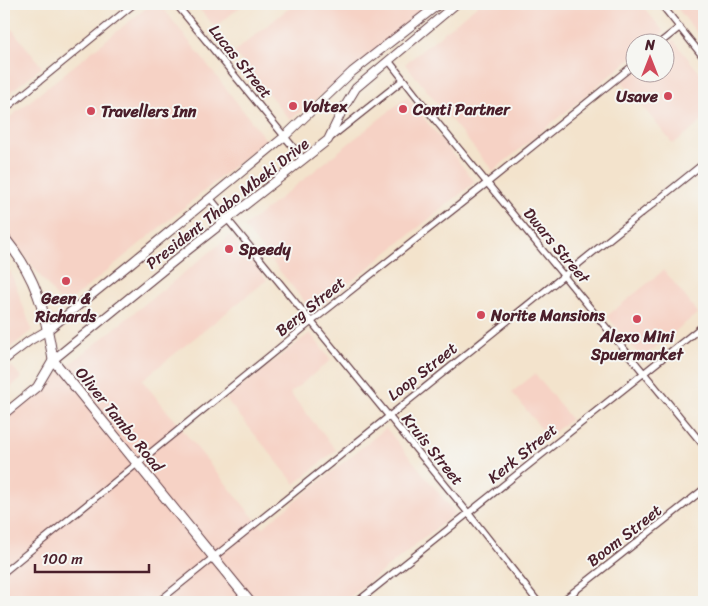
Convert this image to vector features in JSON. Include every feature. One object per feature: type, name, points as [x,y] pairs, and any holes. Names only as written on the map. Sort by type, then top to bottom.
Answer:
[{"type":"main road","name":"Oliver Tambo Road","points":[[4,236],[19,255],[35,286],[50,329],[53,360],[250,602]]},
{"type":"street","points":[[4,110],[134,4]]},
{"type":"street","name":"Lucas Street","points":[[176,4],[303,160]]},
{"type":"street","name":"President Thabo Mbeki Drive","points":[[4,360],[29,341],[50,329],[284,136],[352,72],[439,4]]},
{"type":"street","name":"President Thabo Mbeki Drive","points":[[4,414],[37,387],[53,360],[328,140],[356,88],[456,4]]},
{"type":"street","points":[[661,4],[704,58]]},
{"type":"street","points":[[674,32],[680,27]]},
{"type":"street","name":"Dwars Street","points":[[389,61],[704,446]]},
{"type":"street","name":"Berg Street","points":[[4,572],[311,322],[626,71]]},
{"type":"street","points":[[328,140],[403,80]]},
{"type":"street","name":"Loop Street","points":[[158,602],[704,163]]},
{"type":"street","name":"Kruis Street","points":[[210,198],[226,220],[469,514],[538,602]]},
{"type":"street","name":"Kerk Street","points":[[357,602],[704,325]]},
{"type":"street","name":"Boom Street","points":[[561,602],[704,489]]},
{"type":"shaded area","points":[[151,4],[160,4],[266,140],[64,306],[4,230],[4,122]]},
{"type":"shaded area","points":[[195,4],[244,4],[215,27]]},
{"type":"shaded area","points":[[294,4],[435,4],[290,120],[234,52]]},
{"type":"shaded area","points":[[479,4],[641,4],[664,32],[626,32],[626,62],[493,171],[405,64]]},
{"type":"shaded area","points":[[674,4],[704,4],[704,42]]},
{"type":"shaded area","points":[[4,19],[42,67],[4,97]]},
{"type":"shaded area","points":[[676,44],[704,78],[704,120],[673,144],[622,81],[626,78],[626,82],[676,82]]},
{"type":"shaded area","points":[[407,97],[475,182],[313,312],[244,227]]},
{"type":"shaded area","points":[[231,235],[267,280],[142,380],[262,528],[386,428],[455,513],[344,602],[4,602],[4,417]]},
{"type":"shaded area","points":[[4,265],[11,273],[32,330],[4,353]]},
{"type":"shaded area","points":[[664,270],[698,313],[642,358],[607,316]]},
{"type":"shaded area","points":[[310,333],[331,360],[290,393],[336,450],[295,484],[226,399]]},
{"type":"shaded area","points":[[12,366],[22,378],[4,393],[4,373]]},
{"type":"shaded area","points":[[535,374],[571,419],[548,437],[512,392]]},
{"type":"place","name":"Usave","points":[[668,96]]},
{"type":"place","name":"Voltex","points":[[293,106]]},
{"type":"place","name":"Conti Partner","points":[[403,109]]},
{"type":"place","name":"Travellers Inn","points":[[91,111]]},
{"type":"place","name":"Speedy","points":[[229,249]]},
{"type":"place","name":"Geen & Richards","points":[[66,281]]},
{"type":"place","name":"Norite Mansions","points":[[481,315]]},
{"type":"place","name":"Alexo Mini Spuermarket","points":[[637,319]]}]
